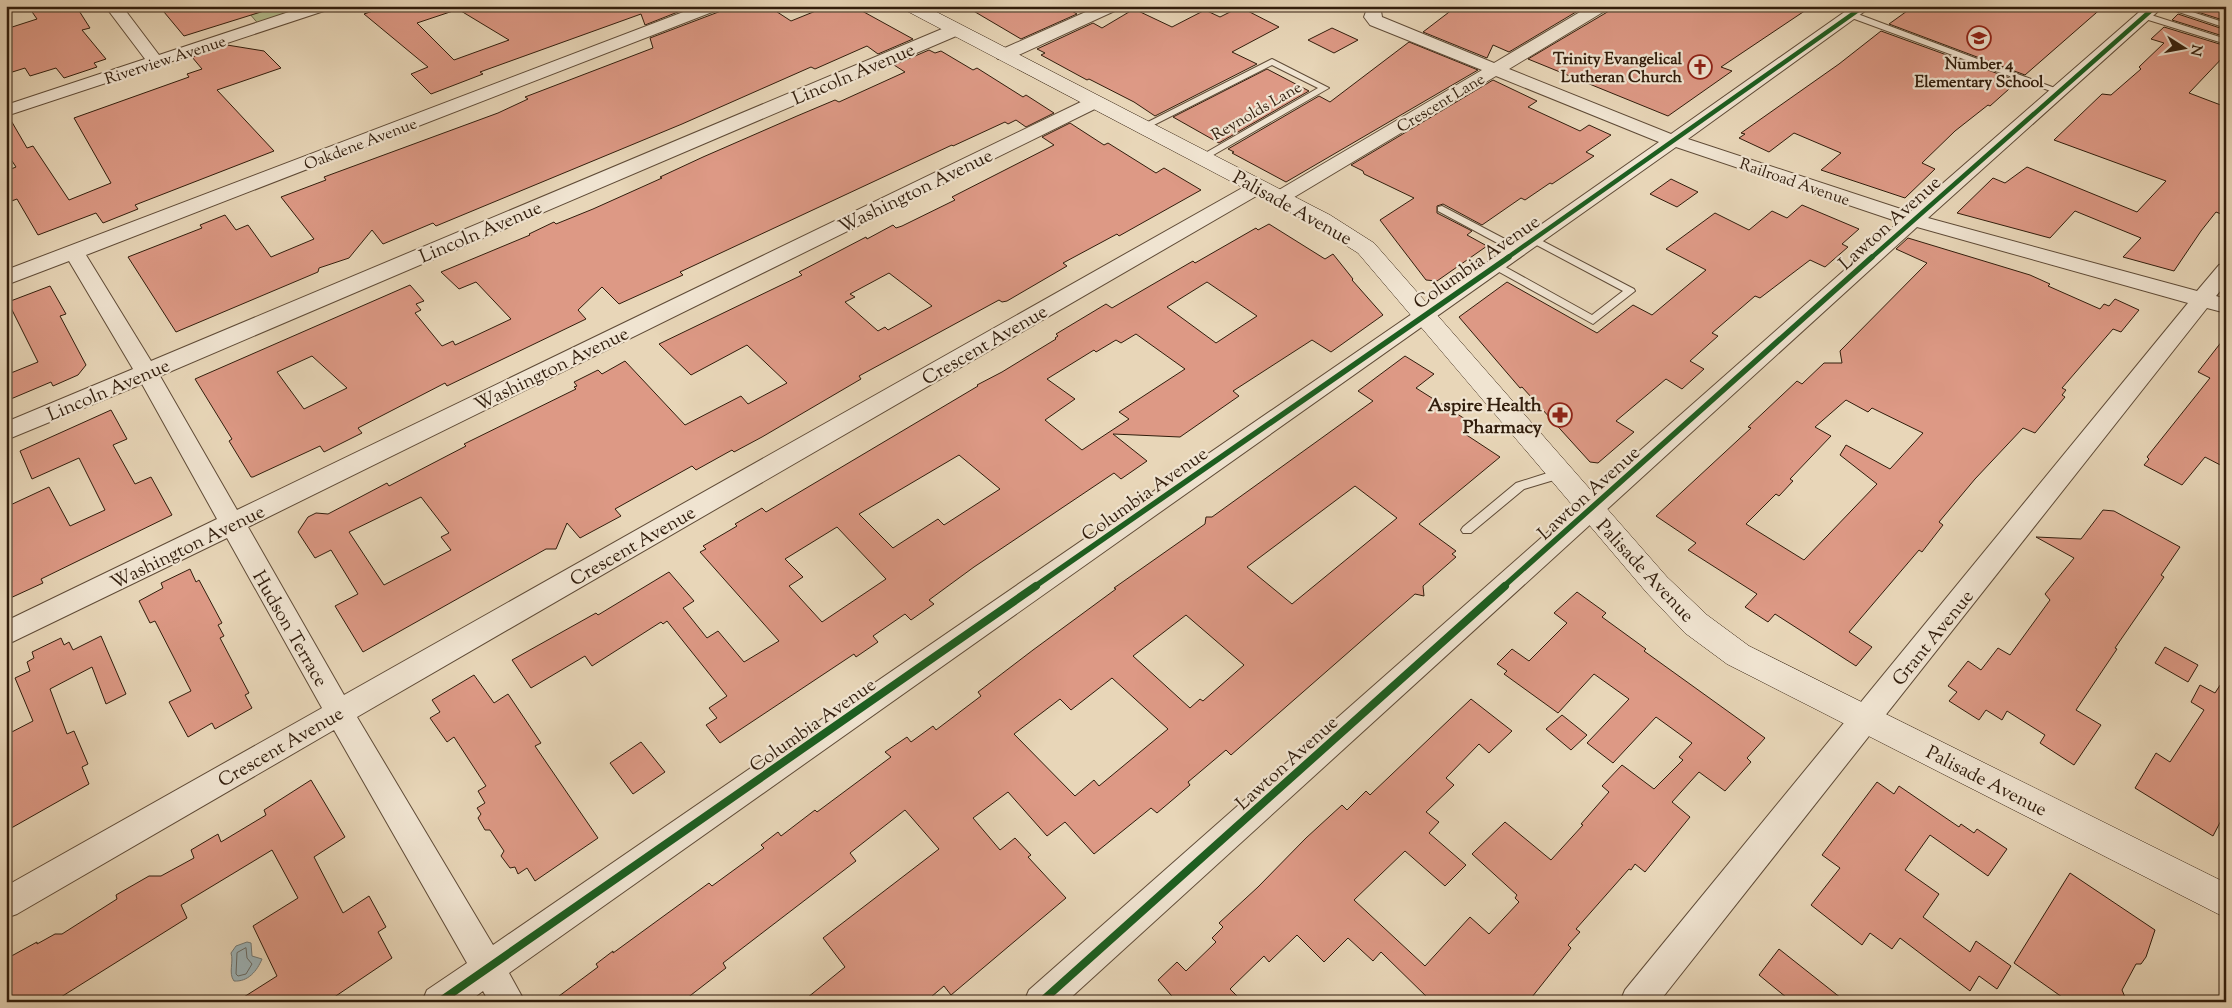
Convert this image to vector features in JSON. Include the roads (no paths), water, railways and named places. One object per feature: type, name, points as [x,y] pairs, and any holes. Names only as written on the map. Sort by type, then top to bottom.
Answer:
[{"type":"main road","name":"Palisade Avenue","points":[[911,6],[1322,220],[1366,248],[1590,510],[1657,585],[1696,624],[1738,655],[2226,901]]},
{"type":"street","points":[[113,6],[156,62]]},
{"type":"street","name":"Riverview Avenue","points":[[6,111],[324,6]]},
{"type":"street","name":"Oakdene Avenue","points":[[6,278],[714,6]]},
{"type":"street","points":[[1004,55],[1113,6]]},
{"type":"street","name":"Crescent Lane","points":[[1268,193],[1495,69],[1602,6]]},
{"type":"street","name":"Columbia Avenue","points":[[440,1002],[1496,266],[1858,10]]},
{"type":"street","name":"Lawton Avenue","points":[[1041,1002],[1913,220],[2151,11]]},
{"type":"street","name":"Railroad Avenue","points":[[1376,14],[1495,69],[1673,140],[1913,220],[2226,306]]},
{"type":"street","name":"Lincoln Avenue","points":[[6,432],[955,30]]},
{"type":"street","name":"Washington Avenue","points":[[6,634],[1095,102]]},
{"type":"street","name":"Crescent Avenue","points":[[6,903],[340,712],[1268,193]]},
{"type":"street","name":"Hudson Terrace","points":[[75,253],[508,1002]]},
{"type":"street","name":"Grant Avenue","points":[[1637,1002],[1867,719],[2226,270]]},
{"type":"lane","points":[[2165,6],[2226,26]]},
{"type":"lane","points":[[1858,10],[2059,91]]},
{"type":"lane","points":[[2151,11],[2226,42]]},
{"type":"lane","name":"Reynolds Lane","points":[[1143,127],[1272,62],[1325,88],[1203,158]]},
{"type":"lane","points":[[1442,209],[1526,244],[1630,291],[1593,320],[1496,266]]},
{"type":"lane","points":[[1467,530],[1520,486],[1560,474]]},
{"type":"water","points":[[247,942],[251,943],[252,956],[262,959],[248,978],[234,981],[231,975],[231,953],[236,946]]},
{"type":"place","name":"Number 4 Elementary School","points":[[1979,38]]},
{"type":"place","name":"Trinity Evangelical Lutheran Church","points":[[1700,67]]},
{"type":"place","name":"Aspire Health Pharmacy","points":[[1560,415]]}]
